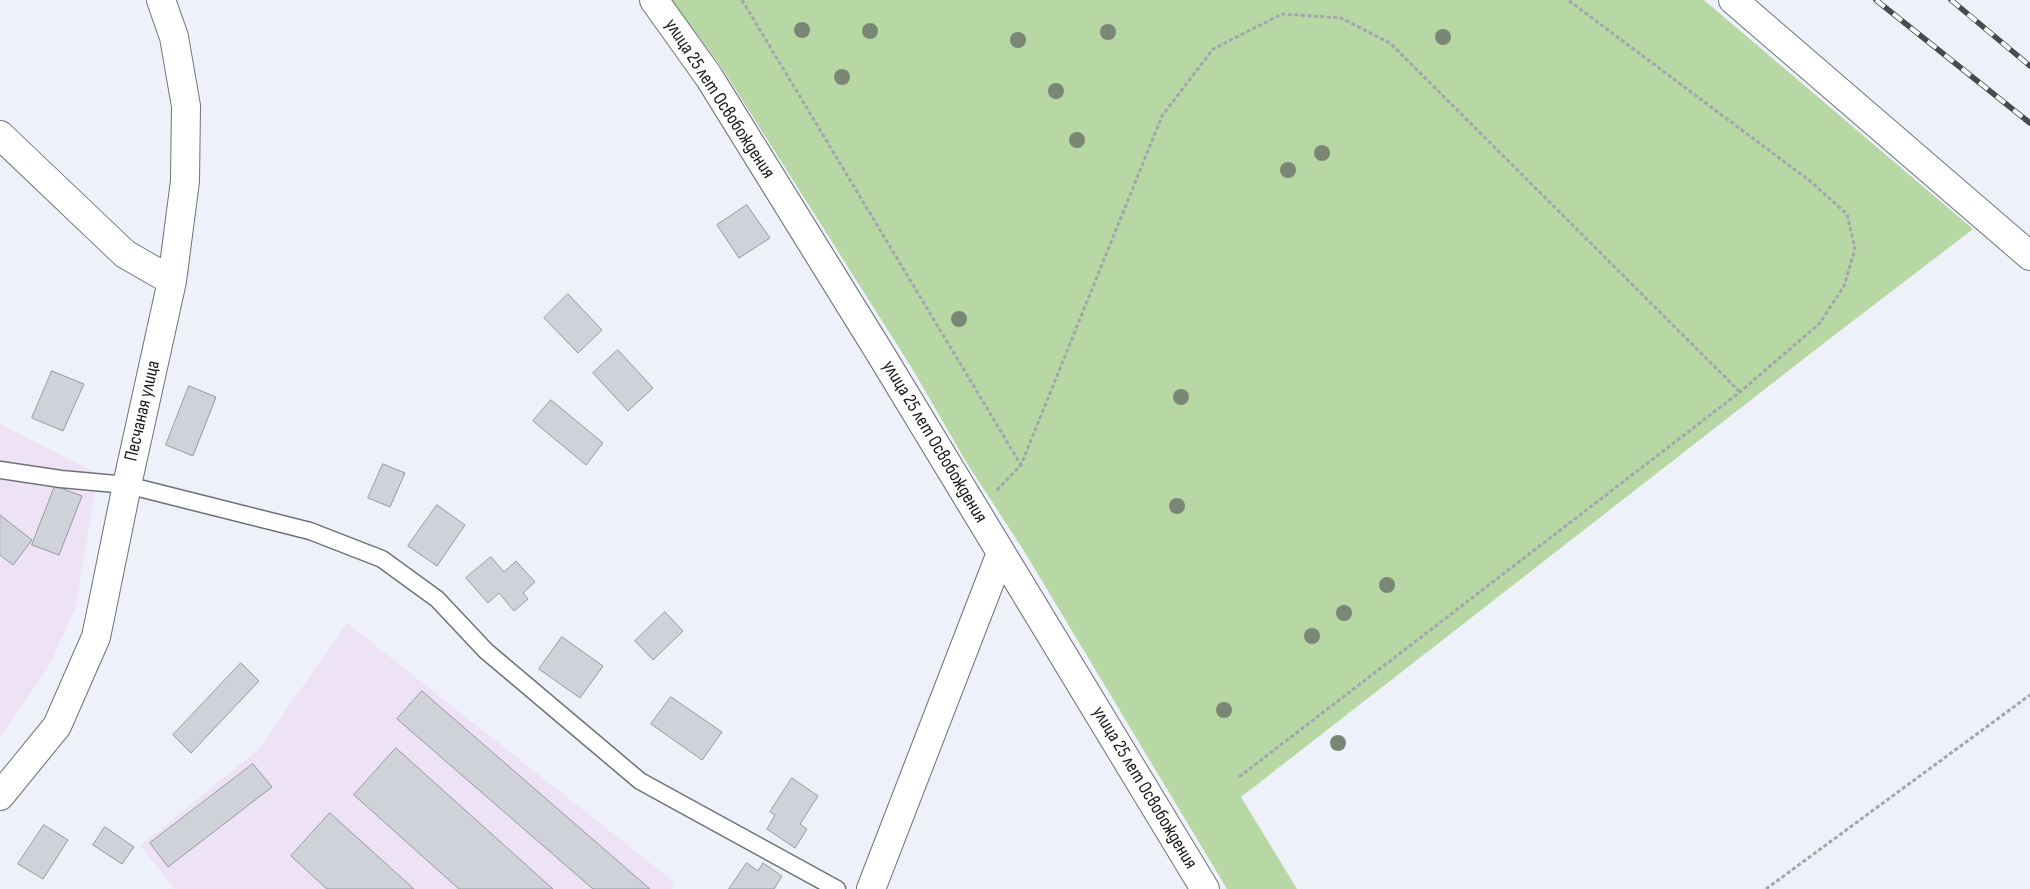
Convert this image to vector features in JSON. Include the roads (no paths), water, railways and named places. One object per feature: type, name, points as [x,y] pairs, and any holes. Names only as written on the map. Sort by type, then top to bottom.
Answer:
[{"type":"street","name":"Песчаная улица","points":[[0,796],[56,726],[96,637],[172,281],[186,181],[186,106],[174,37],[161,0]]},
{"type":"street","name":"улица 25 лет Освобождения","points":[[654,0],[709,77],[880,353],[1205,889]]},
{"type":"street","points":[[1733,0],[2030,256]]},
{"type":"street","points":[[0,135],[124,254],[172,281]]},
{"type":"street","points":[[871,889],[1001,553]]},
{"type":"lane","points":[[0,470],[61,479],[127,485],[310,530],[382,559],[437,600],[486,651],[640,781],[837,889]]},
{"type":"railway","points":[[1876,0],[2030,123]]},
{"type":"railway","points":[[1951,0],[2030,66]]}]
